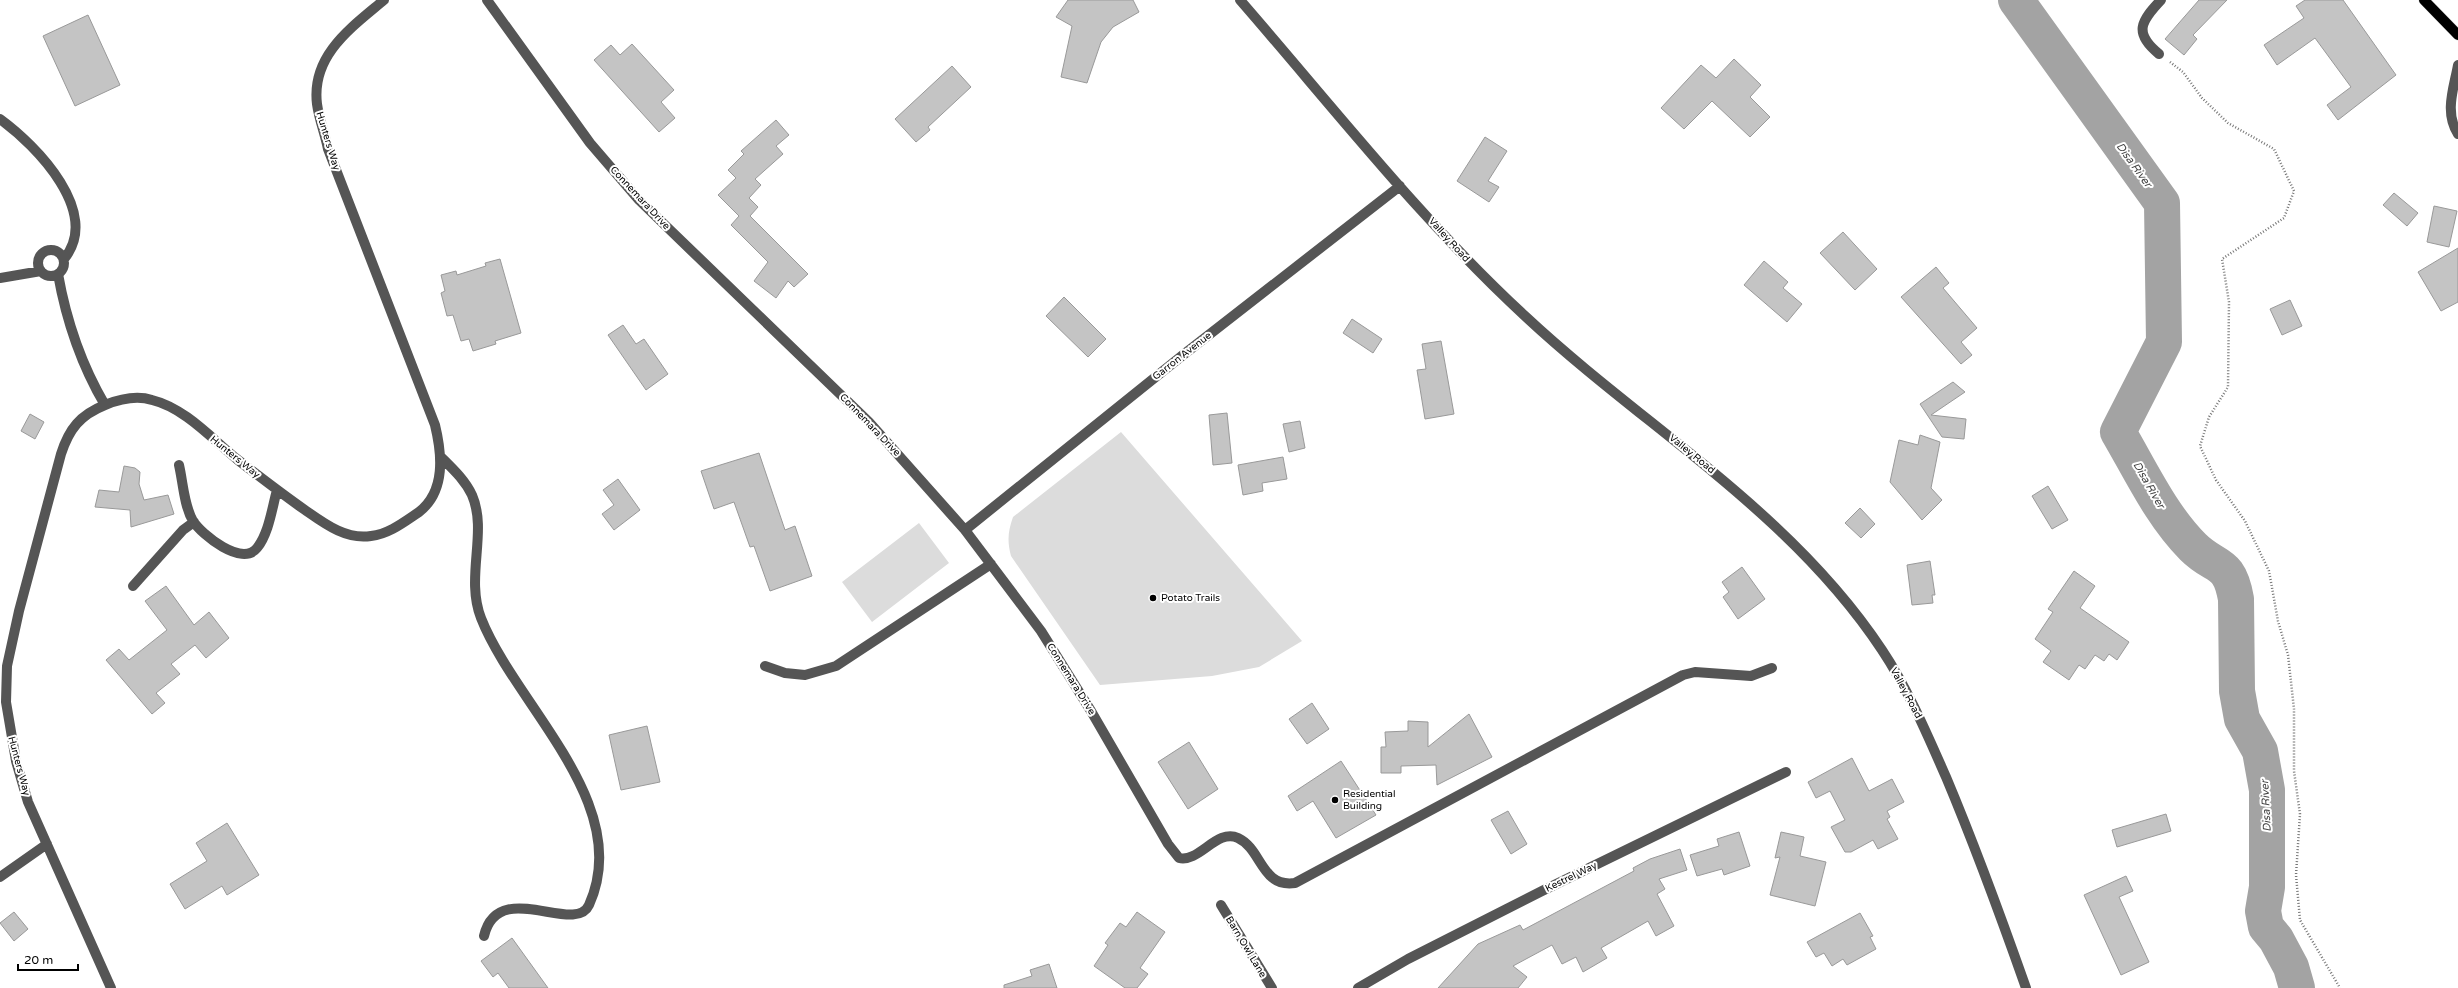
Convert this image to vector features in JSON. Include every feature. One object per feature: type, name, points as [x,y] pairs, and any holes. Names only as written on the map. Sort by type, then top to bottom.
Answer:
[{"type":"main road","points":[[2424,0],[2458,35]]},
{"type":"street","name":"Hunters Way","points":[[111,988],[47,844],[21,781],[3,702],[7,666],[19,611],[66,438],[74,425],[84,416],[105,405],[124,399],[142,398],[152,400],[178,410],[277,490],[324,524],[344,534],[370,536],[400,525],[422,509],[433,494],[438,479],[441,457],[435,425],[328,149],[317,103],[319,77],[331,48],[342,34],[384,0]]},
{"type":"street","name":"Connemara Drive","points":[[487,0],[590,143],[639,200],[869,422],[966,530],[1041,631],[1175,855],[1181,859],[1188,857],[1226,837],[1238,838],[1275,881],[1283,884],[1295,883],[1683,675],[1695,672],[1751,676],[1772,668]]},
{"type":"street","name":"Valley Road","points":[[1240,0],[1400,186],[1456,248],[1526,317],[1588,372],[1701,461],[1775,524],[1811,560],[1840,594],[1882,650],[1915,709],[1968,832],[2026,988]]},
{"type":"street","points":[[2159,54],[2145,42],[2142,32],[2144,20],[2161,0]]},
{"type":"street","points":[[2458,65],[2450,111],[2452,123],[2458,134]]},
{"type":"street","points":[[0,119],[32,148],[53,171],[71,201],[74,209],[76,240],[73,248],[64,259],[62,271],[58,274],[52,276],[41,271],[0,278]]},
{"type":"street","name":"Garron Avenue","points":[[966,530],[1183,355],[1400,186]]},
{"type":"street","points":[[41,271],[38,260],[45,251],[57,250],[64,259]]},
{"type":"street","points":[[58,274],[62,297],[83,359],[93,384],[105,405]]},
{"type":"street","points":[[441,457],[462,478],[471,494],[477,510],[475,587],[481,617],[497,648],[557,745],[589,803],[597,826],[600,848],[594,890],[589,907],[585,912],[573,916],[533,908],[511,910],[489,922],[484,936]]},
{"type":"street","points":[[179,465],[188,508],[194,522],[226,548],[234,552],[250,554],[257,549],[265,533],[277,490]]},
{"type":"street","points":[[133,586],[183,530],[194,522]]},
{"type":"street","points":[[765,666],[805,675],[836,666],[991,564]]},
{"type":"street","name":"Kestrel Way","points":[[1358,988],[1408,959],[1542,891],[1786,772]]},
{"type":"street","points":[[0,877],[47,844]]},
{"type":"street","name":"Barn Owl Lane","points":[[1221,905],[1272,988]]},
{"type":"path","points":[[2159,54],[2183,72],[2202,98],[2228,123],[2274,149],[2294,191],[2284,218],[2222,259],[2229,302],[2228,387],[2209,417],[2200,446],[2216,480],[2244,521],[2269,571],[2278,621],[2288,655],[2294,709],[2294,771],[2300,814],[2296,874],[2300,920],[2340,988]]},
{"type":"shaded area","name":"Potato Trails","points":[[1121,432],[1302,641],[1259,667],[1212,676],[1100,685],[1011,556],[1009,536],[1013,517]]},
{"type":"shaded area","points":[[919,523],[949,563],[872,622],[842,582]]},
{"type":"building","points":[[1068,0],[1133,0],[1139,12],[1113,27],[1101,42],[1087,83],[1061,77],[1072,26],[1056,17]]},
{"type":"building","points":[[2199,0],[2227,0],[2193,35],[2197,39],[2184,55],[2165,39]]},
{"type":"building","points":[[2305,0],[2343,0],[2396,75],[2338,120],[2327,105],[2351,87],[2315,38],[2277,65],[2264,45],[2304,18],[2296,6]]},
{"type":"building","points":[[88,15],[120,85],[75,106],[43,36]]},
{"type":"building","points":[[632,44],[674,90],[661,102],[675,118],[659,132],[594,60],[611,45],[620,55]]},
{"type":"building","points":[[1734,59],[1761,85],[1750,97],[1770,117],[1750,137],[1712,101],[1684,129],[1661,108],[1701,65],[1716,78]]},
{"type":"building","points":[[952,66],[971,87],[928,127],[930,130],[916,142],[895,119]]},
{"type":"building","points":[[776,120],[789,135],[776,146],[783,154],[755,179],[761,185],[749,198],[758,207],[750,216],[808,274],[794,287],[788,281],[776,298],[754,281],[768,262],[731,225],[739,216],[718,195],[736,178],[728,170],[744,154],[741,151]]},
{"type":"building","points":[[1485,137],[1507,151],[1488,181],[1499,187],[1489,202],[1457,181]]},
{"type":"building","points":[[2394,193],[2418,213],[2407,226],[2383,205]]},
{"type":"building","points":[[2434,206],[2457,211],[2449,247],[2427,242]]},
{"type":"building","points":[[1843,232],[1877,269],[1855,290],[1820,253]]},
{"type":"building","points":[[2458,248],[2458,302],[2441,311],[2418,272]]},
{"type":"building","points":[[500,259],[521,333],[495,341],[496,344],[473,351],[469,339],[461,341],[453,315],[447,316],[441,293],[445,291],[441,275],[456,271],[457,275],[486,266],[485,263]]},
{"type":"building","points":[[1764,261],[1788,282],[1783,288],[1802,304],[1787,322],[1744,285]]},
{"type":"building","points":[[1936,267],[1949,283],[1943,288],[1977,328],[1961,342],[1972,355],[1961,364],[1901,297]]},
{"type":"building","points":[[1064,297],[1106,339],[1088,357],[1046,316]]},
{"type":"building","points":[[2290,300],[2302,326],[2282,335],[2270,309]]},
{"type":"building","points":[[1352,319],[1382,339],[1373,353],[1343,333]]},
{"type":"building","points":[[623,325],[636,344],[644,339],[668,374],[646,390],[608,335]]},
{"type":"building","points":[[1441,341],[1454,414],[1425,419],[1417,370],[1426,369],[1422,344]]},
{"type":"building","points":[[1953,382],[1965,392],[1931,415],[1966,419],[1964,439],[1942,437],[1920,404]]},
{"type":"building","points":[[1227,413],[1232,463],[1213,465],[1209,415]]},
{"type":"building","points":[[30,414],[44,422],[35,439],[21,431]]},
{"type":"building","points":[[1300,421],[1305,448],[1289,452],[1283,424]]},
{"type":"building","points":[[1920,435],[1940,442],[1931,488],[1942,500],[1922,520],[1890,482],[1899,440],[1918,445]]},
{"type":"building","points":[[759,453],[785,530],[795,526],[812,576],[770,591],[754,546],[750,547],[734,502],[714,509],[701,471]]},
{"type":"building","points":[[1283,457],[1287,479],[1262,483],[1263,491],[1243,495],[1238,465]]},
{"type":"building","points":[[124,466],[135,468],[140,472],[139,484],[144,500],[168,495],[174,514],[131,527],[130,510],[95,507],[99,490],[119,492]]},
{"type":"building","points":[[618,479],[640,510],[614,530],[602,514],[614,505],[603,490]]},
{"type":"building","points":[[2048,486],[2068,520],[2052,529],[2032,496]]},
{"type":"building","points":[[1860,508],[1875,524],[1861,538],[1845,523]]},
{"type":"building","points":[[1930,561],[1935,595],[1932,595],[1933,603],[1912,605],[1907,565]]},
{"type":"building","points":[[1742,567],[1765,599],[1738,619],[1723,597],[1729,592],[1722,582]]},
{"type":"building","points":[[2074,571],[2095,586],[2080,608],[2129,642],[2117,660],[2109,654],[2104,661],[2095,655],[2085,669],[2079,665],[2069,680],[2043,662],[2051,651],[2035,639],[2053,612],[2048,609]]},
{"type":"building","points":[[166,586],[194,625],[209,612],[229,638],[206,658],[195,645],[171,664],[180,674],[156,693],[165,703],[152,714],[106,660],[119,649],[129,660],[167,630],[145,601]]},
{"type":"building","points":[[1312,703],[1329,729],[1307,744],[1289,719]]},
{"type":"building","points":[[1469,714],[1492,757],[1437,785],[1436,765],[1401,766],[1401,773],[1381,773],[1381,747],[1386,747],[1385,732],[1408,731],[1408,721],[1428,722],[1428,747]]},
{"type":"building","points":[[647,726],[660,782],[621,790],[609,735]]},
{"type":"building","points":[[1189,742],[1218,789],[1188,809],[1158,762]]},
{"type":"building","points":[[1852,758],[1869,791],[1892,779],[1904,802],[1887,811],[1890,817],[1887,819],[1898,839],[1878,849],[1873,840],[1851,852],[1845,852],[1831,827],[1845,820],[1830,791],[1816,798],[1808,782]]},
{"type":"building","name":"Residential Building","points":[[1341,761],[1376,815],[1336,838],[1313,801],[1297,811],[1288,796]]},
{"type":"building","points":[[1508,811],[1527,844],[1511,854],[1491,820]]},
{"type":"building","points":[[2166,814],[2171,831],[2117,847],[2112,830]]},
{"type":"building","points":[[227,823],[259,875],[227,895],[222,886],[185,909],[170,884],[207,861],[196,843]]},
{"type":"building","points":[[1739,832],[1750,866],[1724,875],[1722,869],[1697,876],[1690,855],[1719,846],[1717,839]]},
{"type":"building","points":[[1781,832],[1804,837],[1800,856],[1826,862],[1815,906],[1770,895],[1780,857],[1775,858]]},
{"type":"building","points":[[1680,849],[1687,870],[1659,879],[1665,889],[1657,894],[1674,926],[1656,936],[1648,921],[1601,948],[1607,958],[1583,972],[1576,957],[1562,964],[1552,945],[1513,966],[1527,977],[1518,988],[1438,988],[1478,944],[1520,925],[1523,930],[1634,871],[1633,868],[1650,859]]},
{"type":"building","points":[[2126,876],[2133,891],[2119,897],[2149,962],[2121,975],[2084,895]]},
{"type":"building","points":[[14,912],[28,929],[14,941],[0,923]]},
{"type":"building","points":[[1137,912],[1165,932],[1140,968],[1148,974],[1137,988],[1125,988],[1094,966],[1108,945],[1105,943],[1120,923],[1126,927]]},
{"type":"building","points":[[1860,913],[1873,936],[1870,937],[1876,949],[1847,965],[1843,959],[1832,966],[1824,953],[1816,957],[1807,942]]},
{"type":"building","points":[[512,938],[548,988],[509,988],[498,973],[493,977],[481,961]]},
{"type":"building","points":[[1049,964],[1057,988],[1004,988],[1004,985],[1032,976],[1030,970]]},
{"type":"waterway","name":"Disa River","points":[[2016,0],[2162,203],[2164,342],[2118,432],[2152,492],[2171,521],[2193,547],[2225,571],[2230,577],[2233,586],[2236,599],[2237,691],[2242,719],[2260,751],[2267,790],[2267,887],[2263,911],[2266,927],[2276,939],[2291,967],[2297,988]]},
{"type":"place","name":"Potato Trails","points":[[1153,598]]},
{"type":"place","name":"Residential Building","points":[[1335,800]]}]
